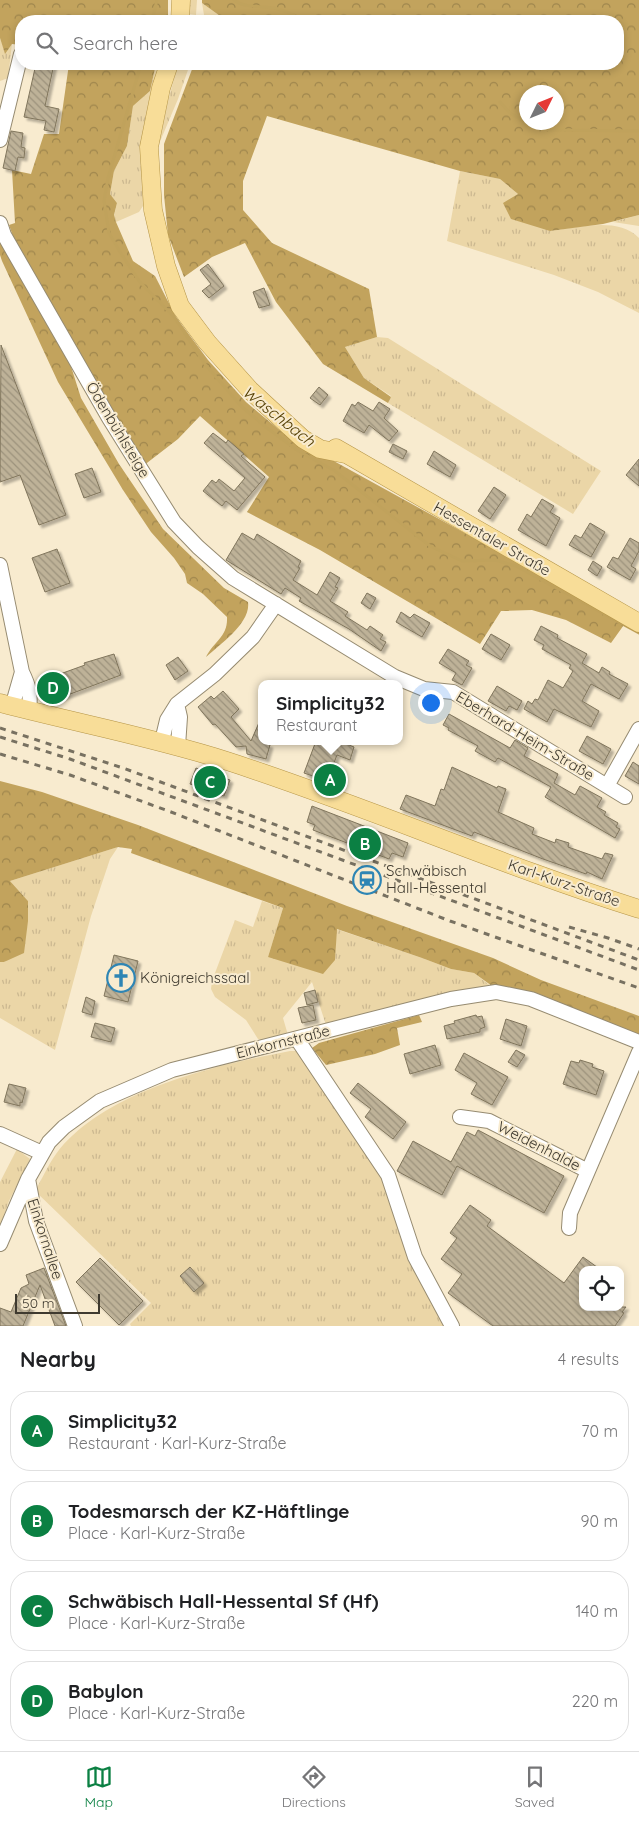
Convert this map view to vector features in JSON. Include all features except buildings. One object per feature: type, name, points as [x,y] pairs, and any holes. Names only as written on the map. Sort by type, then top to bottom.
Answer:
[{"type":"main road","points":[[180,15],[181,0]]},
{"type":"main road","name":"Hessentaler Straße","points":[[166,70],[149,147],[153,210],[166,266],[180,306],[207,342],[250,390],[283,418],[306,428],[345,454],[639,623]]},
{"type":"main road","name":"Karl-Kurz-Straße","points":[[14,707],[163,742],[316,791],[575,888],[639,909]]},
{"type":"street","points":[[0,140],[17,70]]},
{"type":"street","name":"Ödenbühlsteige","points":[[0,223],[4,235],[109,418],[174,522],[198,547],[233,578],[276,604]]},
{"type":"street","name":"Karl-Kurz-Straße","points":[[0,565],[4,603],[22,672],[14,707]]},
{"type":"street","points":[[163,742],[180,717],[178,704],[215,674],[253,637],[276,604]]},
{"type":"street","name":"Eberhard-Heim-Straße","points":[[276,604],[402,680]]},
{"type":"street","name":"Eberhard-Heim-Straße","points":[[403,680],[424,689],[453,692],[625,796]]},
{"type":"street","name":"Eberhard-Heim-Straße","points":[[607,786],[639,729]]},
{"type":"street","name":"Einkornstraße","points":[[0,1244],[28,1179],[49,1142],[64,1128],[100,1101],[172,1070],[451,999],[496,992],[531,999],[639,1042]]},
{"type":"street","points":[[297,1039],[388,1175],[415,1257],[452,1326]]},
{"type":"street","name":"Weidenhalde","points":[[569,1228],[570,1214],[639,1052]]},
{"type":"street","name":"Weidenhalde","points":[[460,1117],[489,1121],[588,1172]]},
{"type":"street","points":[[0,1134],[42,1153]]},
{"type":"street","name":"Einkornallee","points":[[28,1179],[36,1220],[75,1326]]},
{"type":"green space","points":[[0,0],[168,0],[168,15],[15,15],[15,44],[12,44],[5,54],[0,38]]},
{"type":"green space","points":[[187,0],[197,0],[196,15],[188,14]]},
{"type":"green space","points":[[202,0],[639,0],[639,215],[603,224],[550,231],[511,219],[503,203],[518,194],[500,179],[460,171],[267,116],[243,181],[243,210],[272,243],[369,289],[377,337],[345,347],[364,378],[391,397],[388,403],[323,364],[276,302],[245,243],[212,257],[184,277],[168,235],[164,195],[164,144],[192,70],[624,70],[624,15],[219,15],[202,3]]},
{"type":"green space","points":[[202,3],[219,15],[204,15]]},
{"type":"green space","points":[[0,38],[5,53],[12,44],[8,78],[0,81]]},
{"type":"green space","points":[[68,70],[155,70],[150,91],[133,106],[127,146],[114,171],[110,194],[117,203],[114,215],[133,261],[155,276],[176,317],[208,360],[246,402],[283,433],[626,622],[611,643],[566,620],[532,610],[501,611],[480,644],[320,550],[247,512],[269,477],[200,416],[178,439],[143,466],[67,337],[13,236],[9,225],[15,223],[12,170],[31,174],[44,134],[59,134]]},
{"type":"green space","points":[[155,70],[163,70],[145,203],[139,212],[116,222],[114,216],[117,203],[110,194],[114,171],[127,146],[133,106],[150,91]]},
{"type":"green space","points":[[176,70],[188,70],[159,144]]},
{"type":"green space","points":[[460,171],[500,179],[518,194],[550,231],[584,226],[609,225],[630,231],[639,238],[639,313],[598,292],[554,275],[447,241]]},
{"type":"green space","points":[[639,215],[639,226],[613,222]]},
{"type":"green space","points":[[0,235],[68,357],[81,398],[119,464],[163,529],[224,588],[248,602],[248,610],[240,625],[206,657],[223,634],[227,624],[227,617],[203,594],[187,583],[185,574],[174,558],[151,532],[123,490],[58,382],[2,261],[0,255]]},
{"type":"green space","points":[[377,337],[388,338],[601,471],[573,514],[388,403],[391,396],[364,378],[345,347]]},
{"type":"green space","points":[[0,781],[42,792],[138,825],[347,906],[493,958],[541,980],[639,1016],[639,1036],[510,987],[492,986],[474,973],[451,969],[337,929],[335,960],[323,974],[268,957],[283,908],[131,853],[132,849],[118,847],[10,881],[28,901],[28,921],[24,953],[0,962]]},
{"type":"green space","points":[[118,847],[110,859],[91,916],[55,1050],[0,1018],[0,962],[5,962],[28,901],[10,881]]},
{"type":"green space","points":[[262,901],[283,908],[268,957],[335,960],[336,929],[451,969],[474,973],[496,990],[326,1025],[312,982],[283,1018],[288,1035],[264,1041],[258,1039],[246,1020],[215,997],[211,989],[212,981],[235,920],[253,927]]},
{"type":"green space","points":[[419,1015],[422,1022],[397,1028],[400,1045],[375,1054],[326,1065],[312,1048],[319,1043]]},
{"type":"green space","points":[[296,1051],[306,1060],[373,1157],[452,1326],[131,1326],[130,1324],[151,1303],[35,1191],[56,1154],[77,1132],[102,1113],[131,1097],[196,1073]]},
{"type":"green space","points":[[17,1149],[30,1159],[9,1201],[0,1226],[0,1182]]},
{"type":"waterway","name":"Waschbach","points":[[153,15],[157,0]]},
{"type":"waterway","points":[[234,0],[248,6],[273,8],[293,15]]},
{"type":"waterway","name":"Waschbach","points":[[139,70],[108,178],[104,201],[109,233],[139,281],[175,318],[204,363],[241,406],[297,450],[335,471],[430,546],[462,561],[495,560],[516,566],[639,633]]},
{"type":"waterway","points":[[500,102],[510,113],[533,127],[549,130],[639,131]]},
{"type":"railway","points":[[0,728],[123,768],[639,960]]},
{"type":"railway","points":[[0,737],[70,759],[639,970]]},
{"type":"railway","points":[[0,754],[70,775],[171,812],[450,921],[639,988]]},
{"type":"railway","points":[[569,927],[639,949]]},
{"type":"place","name":"Babylon","points":[[53,688]]},
{"type":"place","name":"Simplicity32","points":[[330,780]]},
{"type":"place","name":"Schwäbisch Hall-Hessental Sf (Hf)","points":[[210,782]]},
{"type":"place","name":"Todesmarsch der KZ-Häftlinge","points":[[365,844]]},
{"type":"place","name":"Schwäbisch Hall-Hessental","points":[[367,880]]},
{"type":"place","name":"Königreichssaal","points":[[121,978]]}]
